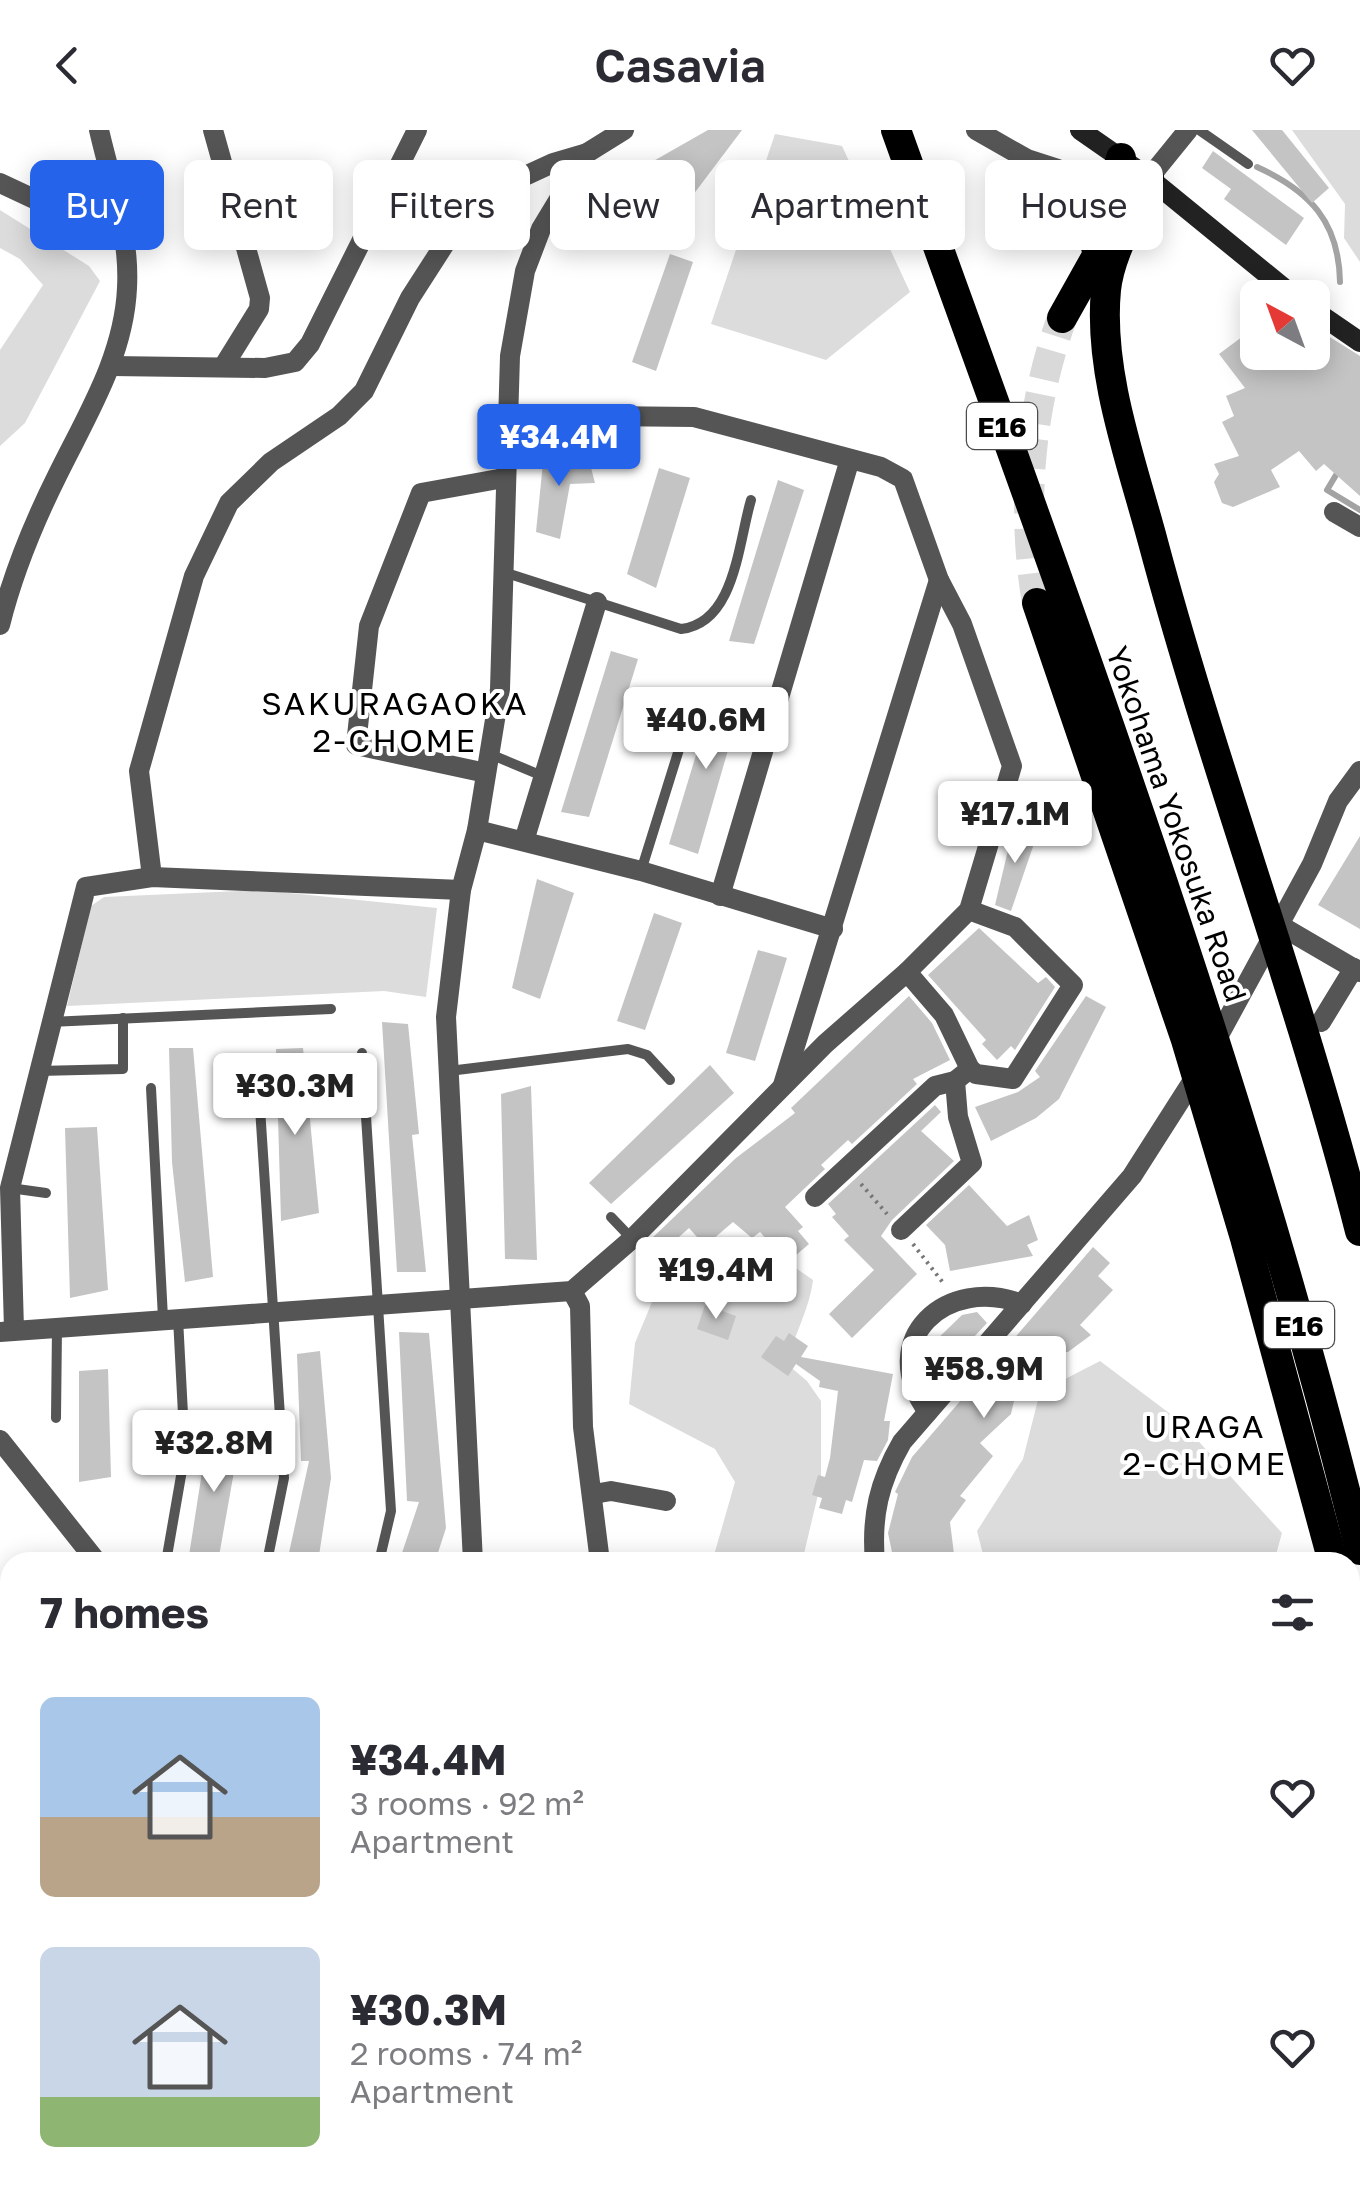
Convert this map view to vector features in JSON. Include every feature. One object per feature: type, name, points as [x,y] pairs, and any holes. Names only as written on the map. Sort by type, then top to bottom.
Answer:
[{"type":"highway","name":"Yokohama Yokosuka Road","points":[[896,130],[1194,956]]},
{"type":"highway","name":"Yokohama Yokosuka Road","points":[[911,130],[1194,956],[1360,1467]]},
{"type":"highway","points":[[1092,260],[1121,158]]},
{"type":"highway","points":[[1062,318],[1099,250]]},
{"type":"highway","points":[[1116,250],[1106,286],[1106,345],[1164,582],[1271,915],[1291,998],[1360,1231]]},
{"type":"highway","points":[[1037,603],[1186,1040],[1330,1552]]},
{"type":"highway","name":"Yokohama Yokosuka Road","points":[[1239,1096],[1360,1550]]},
{"type":"main road","points":[[1080,130],[1124,160]]},
{"type":"main road","points":[[1163,189],[1274,280]]},
{"type":"main road","points":[[1330,321],[1360,342]]},
{"type":"street","points":[[99,130],[106,160]]},
{"type":"street","points":[[213,130],[260,298],[258,310],[223,367]]},
{"type":"street","points":[[112,366],[265,368],[295,362],[310,344],[417,130]]},
{"type":"street","points":[[152,877],[139,771],[194,576],[229,502],[270,462],[340,416],[364,391],[410,298],[473,200],[553,163],[587,153],[624,130]]},
{"type":"street","points":[[976,130],[1030,160]]},
{"type":"street","points":[[1163,161],[1188,130]]},
{"type":"street","points":[[473,1552],[446,1017],[461,890],[478,830],[500,690],[506,415],[515,318],[526,272],[560,191],[587,153]]},
{"type":"street","points":[[0,183],[30,197]]},
{"type":"street","points":[[0,625],[11,582],[55,479],[112,366],[128,292],[126,250]]},
{"type":"street","points":[[461,890],[152,877],[86,887],[10,1188],[7,1330],[572,1291],[632,1239],[825,1044],[908,972],[969,910],[990,852],[1012,766],[962,624],[939,580],[903,479],[850,459],[694,417],[506,415]]},
{"type":"street","points":[[720,896],[850,459]]},
{"type":"street","points":[[488,764],[356,745],[369,626],[394,552],[421,493],[504,478]]},
{"type":"street","points":[[1334,512],[1360,527]]},
{"type":"street","points":[[780,1091],[939,580]]},
{"type":"street","points":[[524,841],[540,775],[598,602]]},
{"type":"street","points":[[874,1552],[873,1516],[879,1490],[902,1442],[1132,1176],[1168,1127],[1271,915],[1360,771]]},
{"type":"street","points":[[478,830],[641,870],[833,929]]},
{"type":"street","points":[[815,1196],[935,1086],[962,1075],[1012,1079],[1073,985],[1015,927],[969,910]]},
{"type":"street","points":[[1271,915],[1357,970],[1321,1022]]},
{"type":"street","points":[[901,1230],[972,1163],[958,1118],[962,1075],[944,1015],[908,972]]},
{"type":"street","points":[[572,1291],[580,1306],[584,1427],[599,1552]]},
{"type":"street","points":[[928,1412],[917,1396],[910,1368],[914,1340],[924,1322],[955,1300],[1001,1296],[1022,1304]]},
{"type":"street","points":[[0,1440],[90,1552]]},
{"type":"street","points":[[594,1494],[611,1491],[666,1501]]},
{"type":"lane","points":[[1199,130],[1248,164]]},
{"type":"lane","points":[[502,571],[681,629],[709,620],[720,609],[751,500]]},
{"type":"lane","points":[[641,870],[680,744]]},
{"type":"lane","points":[[488,764],[540,775]]},
{"type":"lane","points":[[49,1022],[330,1009]]},
{"type":"lane","points":[[37,1071],[123,1069],[123,1018]]},
{"type":"lane","points":[[449,1071],[628,1049],[647,1055],[670,1080]]},
{"type":"lane","points":[[362,1054],[391,1511],[381,1552]]},
{"type":"lane","points":[[258,1077],[284,1478],[269,1552]]},
{"type":"lane","points":[[152,1088],[185,1453],[168,1552]]},
{"type":"lane","points":[[10,1188],[46,1192]]},
{"type":"lane","points":[[612,1217],[632,1239]]},
{"type":"lane","points":[[56,1418],[57,1326]]},
{"type":"shaded area","points":[[1292,130],[1360,130],[1360,262],[1344,238],[1345,204]]},
{"type":"shaded area","points":[[775,134],[842,146],[849,160],[766,160]]},
{"type":"shaded area","points":[[0,210],[30,229],[30,250],[64,250],[89,266],[100,281],[25,423],[0,446],[0,350],[43,285],[20,259],[0,248]]},
{"type":"shaded area","points":[[736,250],[890,250],[910,292],[826,360],[711,324]]},
{"type":"shaded area","points":[[260,890],[437,908],[426,997],[384,991],[67,1006],[91,906],[104,897]]},
{"type":"shaded area","points":[[737,1242],[770,1250],[813,1280],[787,1364],[807,1381],[821,1401],[821,1482],[804,1552],[715,1552],[735,1482],[715,1449],[629,1404],[635,1343],[667,1266],[710,1247]]},
{"type":"shaded area","points":[[1100,1361],[1181,1422],[1282,1533],[1277,1552],[982,1552],[977,1531],[1023,1459],[1040,1392]]},
{"type":"building","points":[[708,130],[742,130],[719,160],[715,160],[715,166],[695,192],[695,160],[655,160]]},
{"type":"building","points":[[1252,130],[1282,130],[1329,188],[1312,203]]},
{"type":"building","points":[[1213,151],[1304,218],[1286,245],[1224,199],[1231,189],[1202,168]]},
{"type":"building","points":[[670,254],[693,262],[656,371],[632,362]]},
{"type":"building","points":[[1330,337],[1360,356],[1360,496],[1324,464],[1316,471],[1299,451],[1271,470],[1280,487],[1233,507],[1222,503],[1214,482],[1219,474],[1214,464],[1239,456],[1222,422],[1234,416],[1226,396],[1245,388],[1219,354],[1240,338],[1240,370],[1330,370]]},
{"type":"building","points":[[544,453],[588,456],[595,483],[570,484],[560,539],[536,532]]},
{"type":"building","points":[[659,468],[690,478],[656,588],[627,574]]},
{"type":"building","points":[[778,480],[804,490],[754,644],[729,641]]},
{"type":"building","points":[[611,651],[638,659],[589,817],[561,812]]},
{"type":"building","points":[[716,689],[743,698],[698,854],[669,844]]},
{"type":"building","points":[[1014,825],[1038,832],[1011,911],[995,905]]},
{"type":"building","points":[[1360,836],[1360,929],[1318,905]]},
{"type":"building","points":[[537,879],[574,893],[540,999],[512,988]]},
{"type":"building","points":[[654,913],[682,923],[645,1030],[617,1021]]},
{"type":"building","points":[[979,928],[1038,983],[1046,977],[1055,987],[1015,1050],[1011,1046],[997,1060],[982,1044],[986,1040],[928,975]]},
{"type":"building","points":[[758,950],[787,958],[755,1061],[726,1053]]},
{"type":"building","points":[[909,996],[932,1023],[950,1060],[913,1079],[917,1084],[852,1144],[848,1140],[821,1165],[825,1169],[785,1207],[803,1227],[798,1231],[809,1244],[795,1256],[782,1246],[776,1250],[760,1232],[752,1238],[733,1222],[705,1246],[689,1228],[660,1254],[649,1241],[736,1158],[795,1113],[791,1108]]},
{"type":"building","points":[[1086,996],[1106,1007],[1059,1099],[1036,1118],[991,1141],[975,1107],[1018,1092],[1040,1077],[1035,1071]]},
{"type":"building","points":[[382,1022],[408,1024],[419,1134],[412,1135],[426,1272],[397,1272]]},
{"type":"building","points":[[169,1048],[193,1048],[213,1277],[185,1282],[172,1162]]},
{"type":"building","points":[[303,1048],[319,1213],[281,1221],[276,1049]]},
{"type":"building","points":[[710,1065],[734,1093],[611,1204],[589,1183]]},
{"type":"building","points":[[531,1086],[537,1260],[505,1259],[501,1094]]},
{"type":"building","points":[[935,1105],[941,1112],[921,1131],[954,1161],[892,1220],[881,1236],[917,1274],[852,1338],[829,1314],[874,1270],[844,1240],[849,1236],[832,1217],[836,1214],[828,1204]]},
{"type":"building","points":[[97,1127],[108,1290],[70,1298],[65,1128]]},
{"type":"building","points":[[969,1185],[1007,1226],[1029,1215],[1038,1240],[1027,1245],[1033,1256],[950,1271],[945,1245],[926,1225]]},
{"type":"building","points":[[1093,1247],[1110,1263],[1098,1276],[1113,1290],[1080,1325],[1091,1335],[1068,1352],[1052,1353],[1045,1345],[1010,1387],[1016,1392],[1011,1414],[980,1443],[993,1456],[960,1496],[966,1500],[950,1522],[954,1552],[892,1552],[888,1533],[898,1494],[895,1492],[912,1457]]},
{"type":"building","points":[[705,1305],[736,1316],[728,1340],[697,1329]]},
{"type":"building","points":[[977,1312],[987,1323],[929,1385],[924,1361],[929,1347],[962,1315]]},
{"type":"building","points":[[399,1332],[429,1333],[446,1528],[438,1552],[402,1552],[419,1502],[407,1501]]},
{"type":"building","points":[[789,1333],[808,1346],[801,1357],[893,1374],[884,1421],[890,1421],[888,1440],[877,1461],[864,1460],[852,1502],[846,1500],[842,1514],[819,1508],[822,1498],[812,1495],[818,1475],[825,1477],[830,1458],[838,1391],[819,1387],[820,1381],[796,1364],[788,1376],[761,1357],[776,1336],[784,1341]]},
{"type":"building","points":[[320,1351],[331,1478],[320,1552],[289,1552],[309,1461],[301,1461],[297,1354]]},
{"type":"building","points":[[108,1369],[111,1477],[79,1482],[79,1371]]},
{"type":"building","points":[[209,1427],[241,1432],[220,1552],[190,1552]]},
{"type":"waterway","points":[[1257,167],[1292,187],[1318,211],[1334,242],[1340,282]]},
{"type":"waterway","points":[[1339,470],[1327,490],[1360,510]]},
{"type":"tunnel","points":[[1037,603],[1030,531],[1031,459],[1042,388],[1062,318]]},
{"type":"district","name":"SAKURAGAOKA 2-CHOME","points":[[395,722]]},
{"type":"district","name":"URAGA 2-CHOME","points":[[1205,1444]]}]
